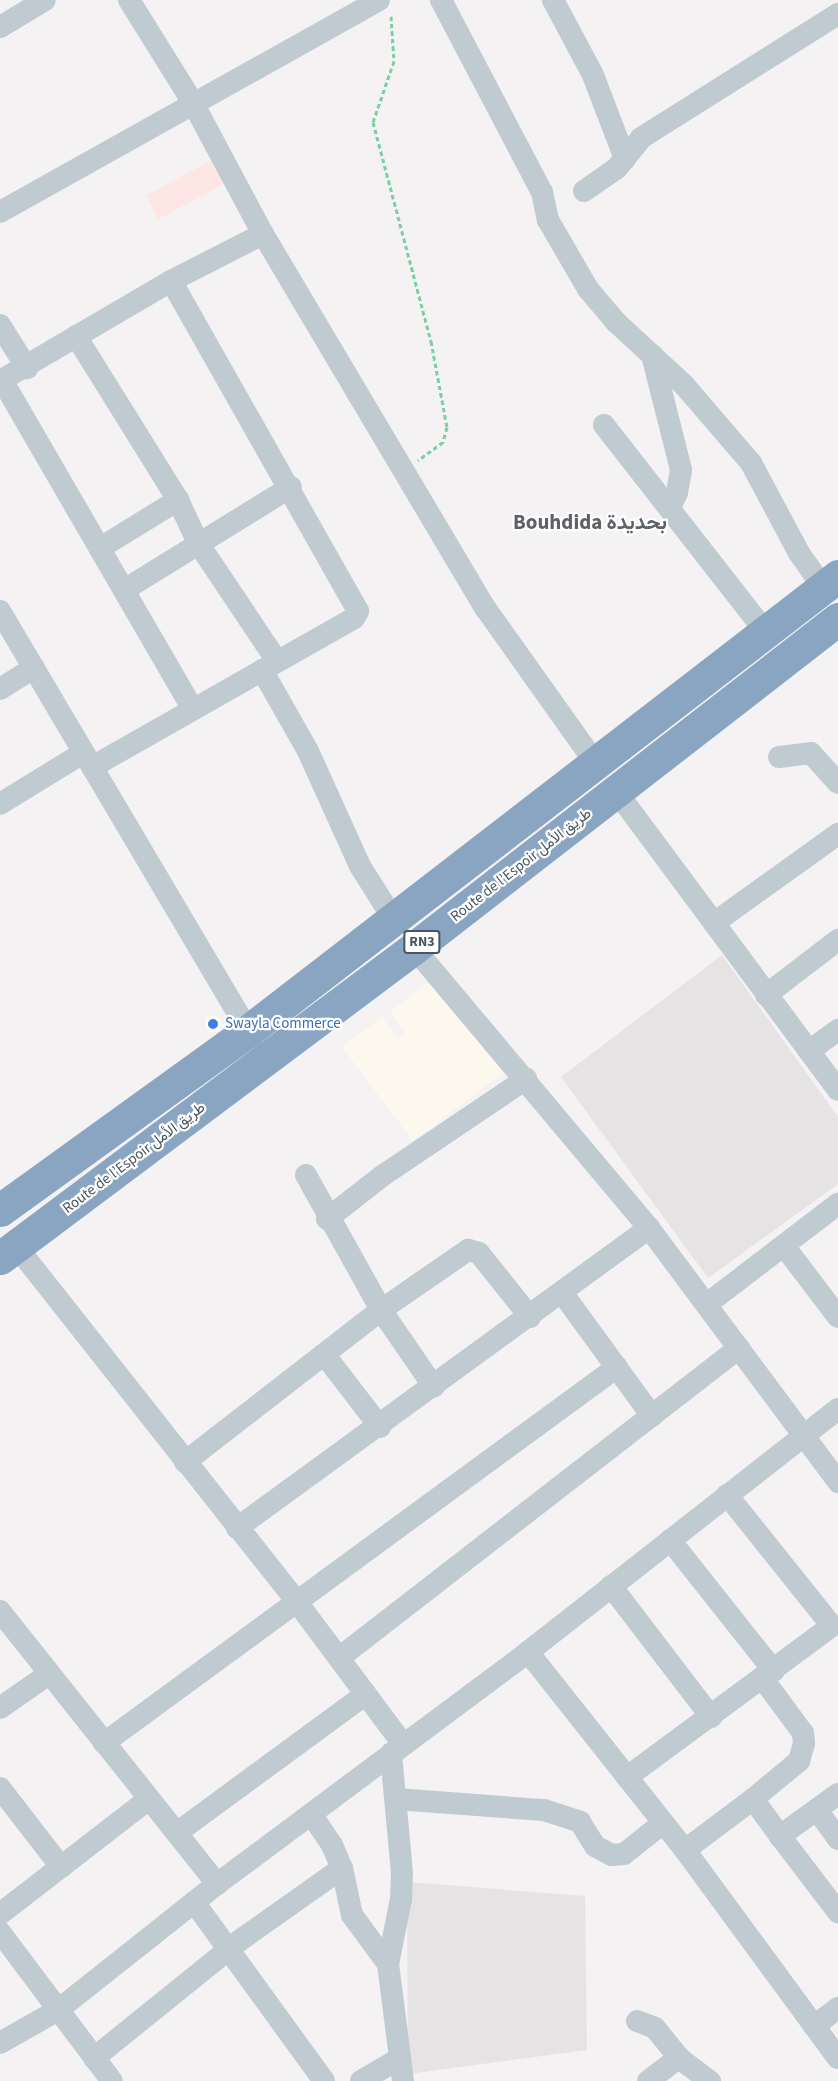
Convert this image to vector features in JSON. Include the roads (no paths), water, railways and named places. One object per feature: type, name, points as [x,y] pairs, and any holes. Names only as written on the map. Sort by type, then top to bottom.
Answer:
[{"type":"highway","name":"RN3","points":[[0,1210],[248,1032],[831,581]]},
{"type":"highway","name":"Route de l’Espoir طريق الأمل","points":[[8,1252],[414,948],[838,619]]},
{"type":"street","points":[[0,27],[45,0]]},
{"type":"street","points":[[129,0],[193,103],[263,234],[486,609],[596,764]]},
{"type":"street","points":[[441,0],[542,192],[548,220],[588,289],[684,385],[751,464],[799,553],[831,581]]},
{"type":"street","points":[[553,0],[592,75],[625,159]]},
{"type":"street","points":[[0,212],[193,103],[384,5]]},
{"type":"street","points":[[584,191],[625,159],[641,138],[838,15]]},
{"type":"street","points":[[193,710],[1,380],[27,368],[76,336],[171,281],[263,234]]},
{"type":"street","points":[[0,804],[193,710],[354,618],[358,612],[291,487],[171,281]]},
{"type":"street","points":[[0,325],[27,368]]},
{"type":"street","points":[[76,336],[178,500],[198,543],[270,666],[360,866],[394,921]]},
{"type":"street","points":[[652,355],[681,470],[677,493],[669,507]]},
{"type":"street","points":[[604,425],[765,631]]},
{"type":"street","points":[[123,590],[291,487]]},
{"type":"street","points":[[100,548],[178,500]]},
{"type":"street","points":[[0,612],[248,1032]]},
{"type":"street","points":[[0,689],[33,668]]},
{"type":"street","points":[[779,757],[811,753],[838,783]]},
{"type":"street","points":[[616,791],[838,1089]]},
{"type":"street","points":[[714,923],[838,834]]},
{"type":"street","points":[[766,995],[838,940]]},
{"type":"street","points":[[414,948],[649,1228],[838,1482]]},
{"type":"street","points":[[809,1051],[838,1030]]},
{"type":"street","points":[[327,1219],[382,1176],[526,1079]]},
{"type":"street","points":[[306,1175],[327,1219],[381,1310],[434,1387]]},
{"type":"street","points":[[707,1304],[838,1204]]},
{"type":"street","points":[[237,1528],[380,1427],[649,1228]]},
{"type":"street","points":[[784,1246],[837,1312]]},
{"type":"street","points":[[185,1462],[381,1310],[468,1250],[479,1253],[531,1317]]},
{"type":"street","points":[[8,1252],[185,1462],[297,1602],[366,1694],[397,1749],[396,1800],[401,1899],[388,1964],[400,2070],[361,2081]]},
{"type":"street","points":[[563,1293],[652,1416]]},
{"type":"street","points":[[339,1658],[739,1348]]},
{"type":"street","points":[[324,1354],[380,1427]]},
{"type":"street","points":[[104,1743],[616,1367]]},
{"type":"street","points":[[0,2043],[58,2010],[217,1884],[528,1652],[838,1409]]},
{"type":"street","points":[[627,1777],[835,1630],[727,1495]]},
{"type":"street","points":[[670,1540],[769,1675],[803,1733],[804,1744],[799,1761],[685,1850]]},
{"type":"street","points":[[611,1586],[711,1717]]},
{"type":"street","points":[[0,1611],[149,1799],[178,1832],[217,1884]]},
{"type":"street","points":[[528,1652],[685,1850],[838,2058]]},
{"type":"street","points":[[0,1708],[50,1674]]},
{"type":"street","points":[[178,1832],[366,1694]]},
{"type":"street","points":[[0,1788],[61,1867]]},
{"type":"street","points":[[780,1836],[838,1794]]},
{"type":"street","points":[[0,1914],[149,1799]]},
{"type":"street","points":[[753,1799],[838,1912]]},
{"type":"street","points":[[396,1800],[544,1810],[580,1822],[595,1846],[612,1855],[624,1854],[663,1823]]},
{"type":"street","points":[[817,1810],[838,1839]]},
{"type":"street","points":[[311,1814],[332,1845],[342,1868],[352,1915],[388,1964]]},
{"type":"street","points":[[94,2058],[229,1949],[342,1868]]},
{"type":"street","points":[[194,1902],[324,2081]]},
{"type":"street","points":[[0,1932],[112,2081]]},
{"type":"street","points":[[814,2026],[838,2008]]},
{"type":"street","points":[[637,2021],[655,2028],[679,2058],[710,2081]]},
{"type":"street","points":[[648,2081],[679,2058]]},
{"type":"place","name":"Swayla Commerce","points":[[213,1024]]},
{"type":"district","name":"Bouhdida بحديدة","points":[[590,522]]}]
